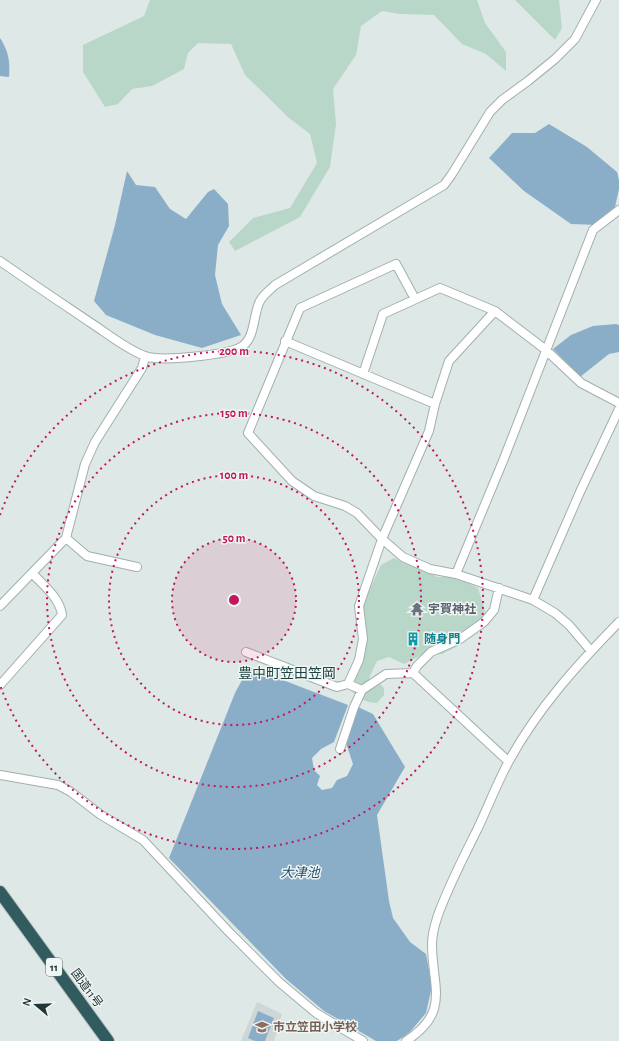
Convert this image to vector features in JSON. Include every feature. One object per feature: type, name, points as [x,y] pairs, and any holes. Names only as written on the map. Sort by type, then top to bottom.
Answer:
[{"type":"highway","name":"国道11号","points":[[0,892],[108,1041]]},
{"type":"street","points":[[0,261],[102,331],[146,357],[155,359],[200,356],[232,351],[241,347],[249,340],[261,300],[263,296],[275,285],[444,185],[490,112],[502,100],[556,59],[575,39],[596,0]]},
{"type":"street","points":[[456,574],[503,461],[593,230],[619,210]]},
{"type":"street","points":[[415,299],[396,264],[300,308],[248,433],[292,481],[314,496],[345,506],[357,514],[403,557],[430,569],[456,574],[534,600],[555,613],[569,625],[591,651]]},
{"type":"street","points":[[363,374],[383,314],[440,288],[495,311],[546,350],[581,383],[619,404]]},
{"type":"street","points":[[348,684],[359,660],[363,639],[359,606],[382,539],[429,431],[435,404],[449,361],[495,311]]},
{"type":"street","points":[[285,342],[435,404]]},
{"type":"street","points":[[0,606],[66,538],[85,464],[95,442],[142,368],[146,357]]},
{"type":"street","points":[[534,600],[580,492],[619,409]]},
{"type":"street","points":[[66,538],[87,556],[137,567]]},
{"type":"street","points":[[0,685],[62,615],[59,604],[54,596],[32,573]]},
{"type":"street","points":[[413,673],[417,666],[431,652],[460,639],[484,622],[494,610],[499,588]]},
{"type":"street","points":[[406,1041],[427,1024],[434,1012],[436,992],[432,944],[434,929],[456,872],[508,762],[542,708],[591,651],[619,622]]},
{"type":"street","points":[[246,652],[337,687],[348,684],[362,690]]},
{"type":"street","points":[[340,749],[354,707],[362,690],[386,674],[413,673],[508,762]]},
{"type":"street","points":[[0,775],[58,786],[71,792],[101,815],[142,840],[279,982],[316,1013],[362,1041]]},
{"type":"shaded area","name":"市立笠田小学校","points":[[257,1002],[282,1014],[274,1041],[241,1041]]},
{"type":"green space","points":[[150,0],[477,0],[485,23],[506,52],[506,71],[486,54],[462,44],[434,15],[400,14],[382,11],[361,26],[356,55],[333,89],[336,124],[330,167],[300,217],[235,251],[229,242],[253,218],[290,208],[317,163],[310,134],[289,118],[245,75],[231,44],[198,43],[188,53],[184,69],[152,86],[132,89],[118,104],[105,107],[83,72],[83,45],[144,16]]},
{"type":"green space","points":[[515,0],[559,0],[562,28],[555,40]]},
{"type":"green space","points":[[394,558],[438,577],[456,577],[478,588],[485,611],[477,633],[458,646],[442,654],[420,656],[404,664],[389,657],[377,661],[369,678],[370,682],[379,683],[384,688],[384,695],[377,703],[372,703],[362,699],[350,690],[344,681],[354,664],[364,620],[363,604],[381,565]]},
{"type":"water","points":[[0,38],[8,57],[9,77],[0,76]]},
{"type":"water","points":[[549,124],[587,147],[617,172],[619,189],[615,207],[598,225],[571,224],[524,191],[489,158],[512,133],[535,133]]},
{"type":"water","points":[[127,171],[136,185],[155,187],[170,209],[186,219],[208,192],[214,189],[228,204],[229,226],[218,245],[215,275],[222,304],[241,335],[202,348],[155,335],[106,315],[94,301],[115,225]]},
{"type":"water","points":[[619,325],[619,352],[609,354],[580,377],[553,349],[571,335],[593,326]]},
{"type":"water","name":"大津池","points":[[249,667],[348,705],[334,742],[321,749],[312,758],[314,770],[320,776],[317,785],[322,790],[332,788],[337,780],[347,776],[353,764],[346,743],[358,707],[373,714],[405,767],[377,815],[389,901],[393,918],[410,942],[426,954],[432,986],[426,1013],[410,1032],[397,1041],[376,1041],[324,1011],[286,979],[169,858],[235,693]]},
{"type":"water","points":[[258,1011],[274,1018],[265,1041],[255,1041],[248,1038]]},
{"type":"place","name":"宇賀神社","points":[[417,609]]},
{"type":"place","name":"随身門","points":[[413,639]]},
{"type":"place","name":"市立笠田小学校","points":[[262,1027]]},
{"type":"district","name":"豊中町笠田笠岡","points":[[287,673]]}]
